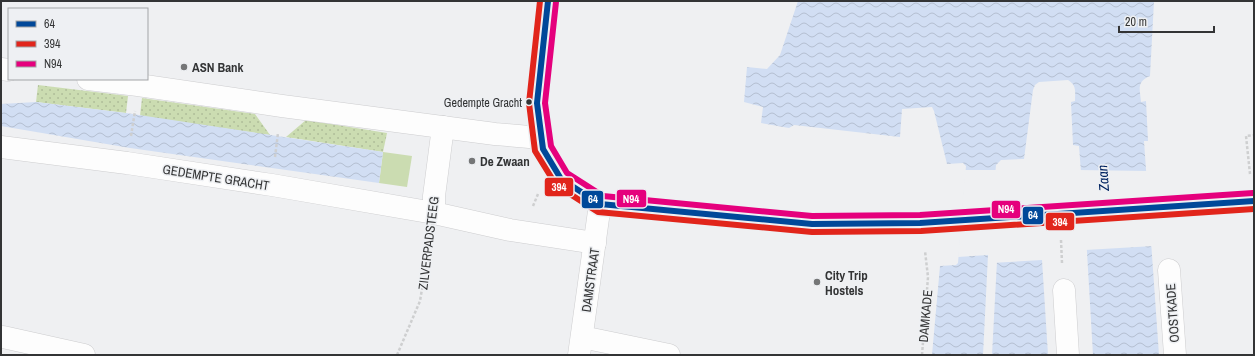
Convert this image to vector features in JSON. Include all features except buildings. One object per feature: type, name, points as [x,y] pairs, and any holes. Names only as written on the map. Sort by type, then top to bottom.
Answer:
[{"type":"street","points":[[548,1],[537,103],[543,149],[561,179],[600,204],[812,224],[920,223],[1253,201]]},
{"type":"street","points":[[96,80],[495,134],[541,138]]},
{"type":"street","name":"ZILVERPADSTEEG","points":[[434,205],[443,127]]},
{"type":"street","name":"GEDEMPTE GRACHT","points":[[1,147],[127,163],[264,184],[434,205],[510,230],[595,243]]},
{"type":"street","name":"DAMSTRAAT","points":[[581,346],[600,204]]},
{"type":"street","name":"OOSTKADE","points":[[1169,270],[1175,355]]},
{"type":"street","points":[[1064,290],[1068,355]]},
{"type":"street","points":[[3,336],[84,355]]},
{"type":"street","points":[[581,346],[669,355]]},
{"type":"path","points":[[130,141],[134,115]]},
{"type":"path","points":[[1253,201],[1246,136],[1254,135]]},
{"type":"path","name":"GEDEMPTE GRACHT","points":[[275,162],[278,136]]},
{"type":"path","name":"ZILVERPADSTEEG","points":[[397,355],[420,302],[434,205]]},
{"type":"path","name":"DAMKADE","points":[[922,355],[928,277]]},
{"type":"green space","points":[[38,85],[128,96],[126,113],[36,102]]},
{"type":"green space","points":[[142,98],[255,114],[270,135],[140,116]]},
{"type":"green space","points":[[306,120],[387,133],[383,152],[286,137]]},
{"type":"green space","points":[[383,152],[412,156],[407,187],[379,183]]},
{"type":"water","name":"Zaan","points":[[798,1],[1154,1],[1150,76],[1141,83],[1140,90],[1141,102],[1146,101],[1148,141],[1144,141],[1159,355],[1093,355],[1079,146],[1073,145],[1071,102],[1075,101],[1075,92],[1073,84],[1068,80],[1039,82],[1035,85],[1033,90],[1024,159],[1001,160],[996,165],[988,257],[988,260],[991,263],[1042,260],[1048,355],[932,355],[940,266],[956,265],[958,263],[966,166],[963,163],[947,164],[932,107],[902,109],[900,137],[794,125],[789,128],[761,123],[763,107],[744,102],[747,67],[767,69],[780,55]]},
{"type":"water","points":[[36,102],[126,113],[383,152],[379,183],[130,148],[1,126],[1,104]]},
{"type":"pier","points":[[965,170],[997,170],[990,257],[992,261],[997,261],[992,355],[983,355],[988,255],[958,257]]},
{"type":"pier","points":[[1078,170],[1148,171],[1154,246],[1085,250]]},
{"type":"transit line","name":"394","points":[[540,1],[529,103],[535,151],[556,185],[598,212],[812,232],[921,231],[1254,209]]},
{"type":"transit line","name":"64","points":[[548,1],[537,103],[543,149],[561,179],[600,204],[812,224],[920,223],[1254,201]]},
{"type":"transit line","name":"N94","points":[[556,2],[545,103],[551,146],[567,173],[603,196],[812,216],[920,215],[1253,193]]},
{"type":"place","name":"ASN Bank","points":[[184,67]]},
{"type":"place","name":"Gedempte Gracht","points":[[529,102]]},
{"type":"place","name":"De Zwaan","points":[[472,161]]},
{"type":"place","name":"City Trip Hostels","points":[[817,282]]}]
